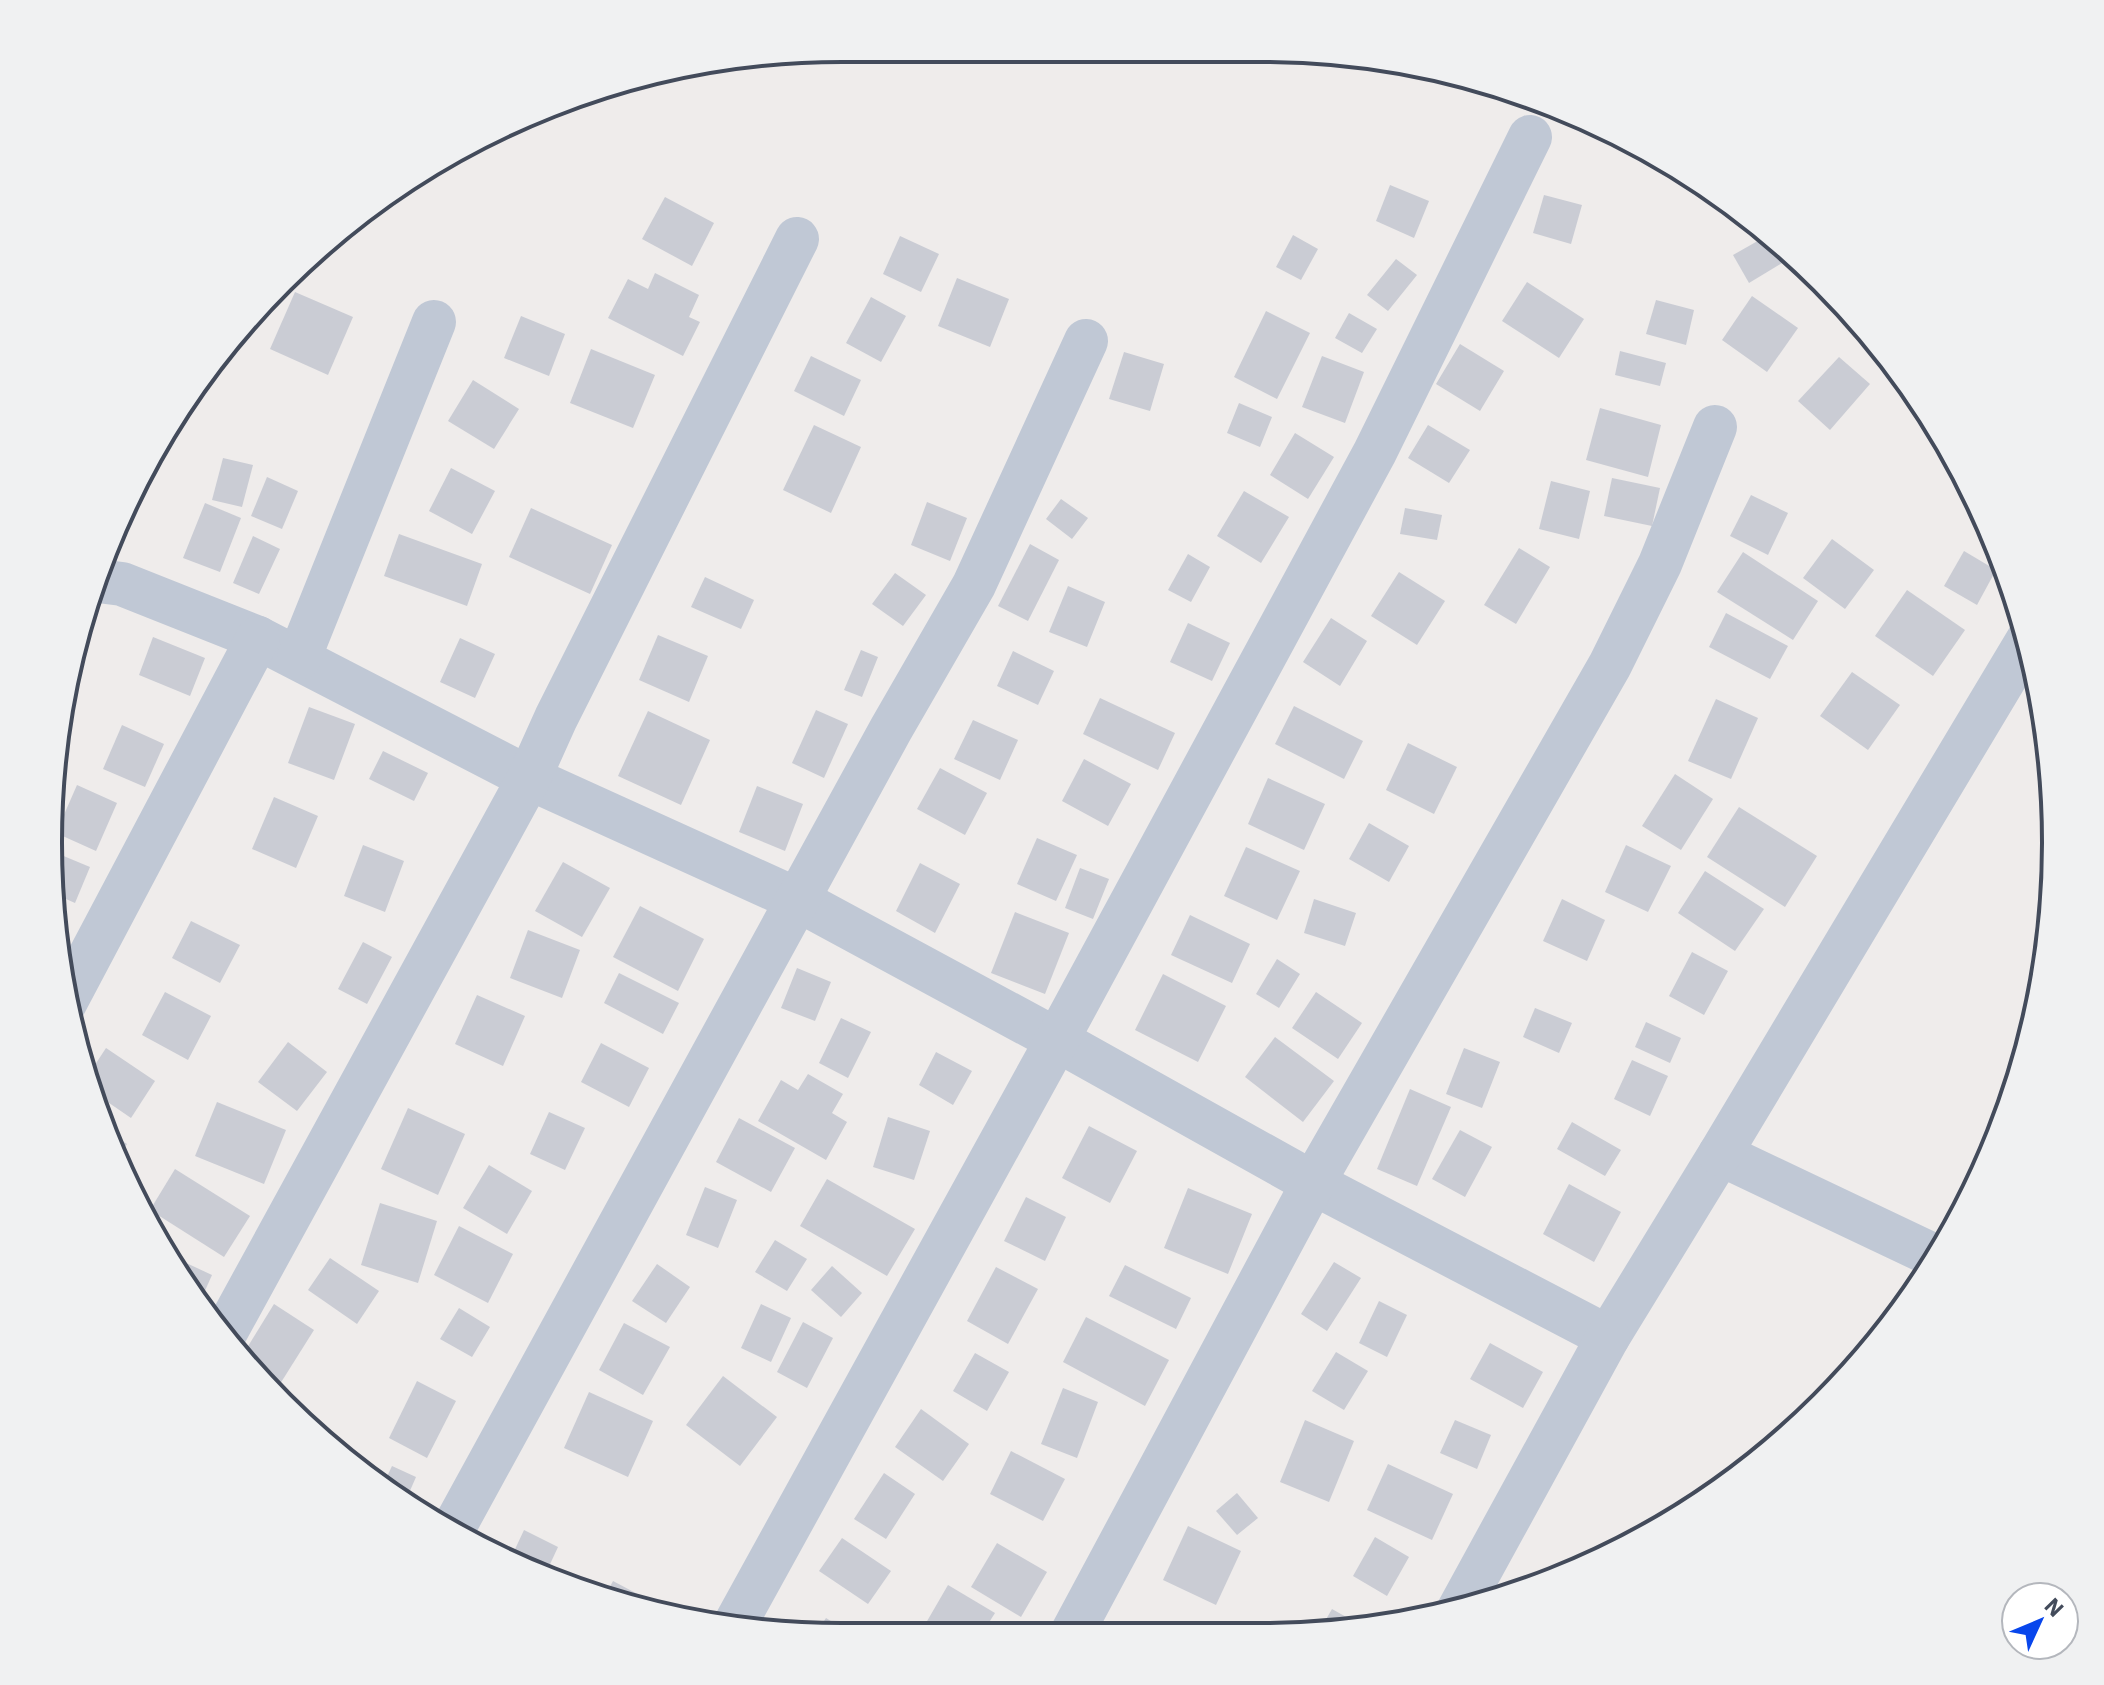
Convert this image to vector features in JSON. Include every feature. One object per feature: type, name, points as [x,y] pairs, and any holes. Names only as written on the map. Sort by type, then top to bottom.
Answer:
[{"type":"street","points":[[740,1616],[1057,1040],[1375,452],[1530,137]]},
{"type":"street","points":[[229,1325],[529,778],[556,718],[797,239]]},
{"type":"street","points":[[299,658],[434,322]]},
{"type":"street","points":[[457,1521],[891,729],[974,585],[1086,341]]},
{"type":"street","points":[[1077,1623],[1313,1183],[1610,665],[1660,564],[1715,427]]},
{"type":"street","points":[[107,582],[122,584],[258,638],[529,778],[798,900],[1313,1183],[1608,1337]]},
{"type":"street","points":[[75,984],[258,638]]},
{"type":"street","points":[[1467,1595],[1608,1337],[2019,655]]},
{"type":"street","points":[[1720,1154],[1925,1251]]},
{"type":"building","points":[[1390,185],[1429,201],[1414,238],[1376,221]]},
{"type":"building","points":[[1544,195],[1582,205],[1571,244],[1533,233]]},
{"type":"building","points":[[665,197],[714,223],[692,266],[642,239]]},
{"type":"building","points":[[1293,235],[1318,249],[1301,280],[1276,267]]},
{"type":"building","points":[[900,236],[939,254],[921,292],[883,274]]},
{"type":"building","points":[[1758,241],[1783,262],[1749,283],[1733,255]]},
{"type":"building","points":[[1396,259],[1417,275],[1388,311],[1367,295]]},
{"type":"building","points":[[655,273],[699,295],[689,317],[700,322],[683,356],[608,318],[628,279],[648,289]]},
{"type":"building","points":[[957,278],[1009,299],[990,347],[938,326]]},
{"type":"building","points":[[1527,282],[1584,319],[1559,358],[1502,321]]},
{"type":"building","points":[[295,292],[353,317],[328,375],[270,349]]},
{"type":"building","points":[[1752,296],[1798,328],[1767,372],[1722,340]]},
{"type":"building","points":[[871,297],[906,316],[881,362],[846,343]]},
{"type":"building","points":[[1656,300],[1694,310],[1686,345],[1646,334]]},
{"type":"building","points":[[1266,311],[1310,333],[1277,399],[1234,377]]},
{"type":"building","points":[[1349,313],[1377,329],[1362,353],[1335,338]]},
{"type":"building","points":[[521,316],[565,334],[549,376],[504,358]]},
{"type":"building","points":[[1460,344],[1504,371],[1480,411],[1436,384]]},
{"type":"building","points":[[591,349],[655,375],[633,428],[570,403]]},
{"type":"building","points":[[1620,351],[1666,363],[1660,386],[1615,375]]},
{"type":"building","points":[[1124,352],[1164,364],[1150,411],[1109,399]]},
{"type":"building","points":[[811,356],[861,380],[844,416],[794,391]]},
{"type":"building","points":[[1322,356],[1364,372],[1345,423],[1302,407]]},
{"type":"building","points":[[1839,357],[1870,384],[1830,430],[1798,401]]},
{"type":"building","points":[[473,380],[519,409],[494,449],[448,421]]},
{"type":"building","points":[[1239,403],[1272,417],[1260,447],[1227,433]]},
{"type":"building","points":[[1600,408],[1661,425],[1648,477],[1586,460]]},
{"type":"building","points":[[814,425],[861,447],[831,513],[783,490]]},
{"type":"building","points":[[1428,425],[1470,450],[1449,483],[1408,458]]},
{"type":"building","points":[[1295,433],[1334,457],[1308,499],[1270,475]]},
{"type":"building","points":[[223,458],[253,465],[242,507],[212,500]]},
{"type":"building","points":[[451,468],[495,491],[472,534],[429,511]]},
{"type":"building","points":[[267,477],[298,491],[282,529],[251,516]]},
{"type":"building","points":[[1612,478],[1660,488],[1652,526],[1604,516]]},
{"type":"building","points":[[1551,481],[1590,491],[1579,539],[1539,529]]},
{"type":"building","points":[[1244,491],[1289,517],[1261,563],[1217,536]]},
{"type":"building","points":[[1751,495],[1788,513],[1768,555],[1730,536]]},
{"type":"building","points":[[1061,499],[1088,518],[1072,539],[1046,519]]},
{"type":"building","points":[[927,502],[967,518],[950,561],[911,545]]},
{"type":"building","points":[[205,503],[241,518],[220,572],[183,558]]},
{"type":"building","points":[[531,508],[612,545],[590,594],[509,557]]},
{"type":"building","points":[[1405,508],[1442,515],[1437,540],[1400,534]]},
{"type":"building","points":[[399,534],[482,564],[467,606],[384,576]]},
{"type":"building","points":[[253,536],[280,549],[259,594],[233,583]]},
{"type":"building","points":[[1832,539],[1874,570],[1845,609],[1803,578]]},
{"type":"building","points":[[1030,544],[1059,560],[1028,621],[998,606]]},
{"type":"building","points":[[1519,548],[1550,567],[1516,624],[1484,605]]},
{"type":"building","points":[[1964,551],[1992,568],[1994,574],[1977,605],[1944,586]]},
{"type":"building","points":[[1743,552],[1818,601],[1793,640],[1717,592]]},
{"type":"building","points":[[1188,554],[1210,567],[1191,602],[1168,590]]},
{"type":"building","points":[[1399,572],[1445,601],[1417,645],[1371,616]]},
{"type":"building","points":[[895,573],[926,595],[903,626],[872,604]]},
{"type":"building","points":[[705,577],[754,600],[741,629],[691,607]]},
{"type":"building","points":[[1068,586],[1105,602],[1087,647],[1049,632]]},
{"type":"building","points":[[1907,590],[1965,630],[1933,676],[1875,636]]},
{"type":"building","points":[[1726,613],[1788,646],[1770,679],[1709,647]]},
{"type":"building","points":[[1331,618],[1367,641],[1340,686],[1303,662]]},
{"type":"building","points":[[1188,623],[1230,643],[1212,681],[1170,662]]},
{"type":"building","points":[[658,635],[708,656],[689,702],[639,680]]},
{"type":"building","points":[[153,637],[205,658],[190,696],[139,675]]},
{"type":"building","points":[[460,638],[495,654],[475,698],[440,682]]},
{"type":"building","points":[[861,650],[878,657],[862,697],[844,690]]},
{"type":"building","points":[[1013,651],[1054,671],[1038,705],[997,686]]},
{"type":"building","points":[[1852,672],[1900,705],[1868,750],[1820,716]]},
{"type":"building","points":[[1100,698],[1175,733],[1158,770],[1083,734]]},
{"type":"building","points":[[1716,699],[1758,718],[1731,779],[1688,761]]},
{"type":"building","points":[[1294,706],[1363,741],[1344,779],[1275,744]]},
{"type":"building","points":[[309,707],[355,724],[334,780],[288,763]]},
{"type":"building","points":[[816,710],[848,724],[824,778],[792,763]]},
{"type":"building","points":[[648,711],[710,740],[681,805],[618,776]]},
{"type":"building","points":[[973,720],[1018,740],[1000,780],[954,759]]},
{"type":"building","points":[[122,725],[164,744],[145,787],[103,769]]},
{"type":"building","points":[[1408,743],[1457,767],[1434,814],[1386,790]]},
{"type":"building","points":[[383,751],[428,773],[414,801],[369,779]]},
{"type":"building","points":[[1084,759],[1131,784],[1108,826],[1062,801]]},
{"type":"building","points":[[940,768],[987,793],[965,835],[917,809]]},
{"type":"building","points":[[1675,774],[1713,799],[1681,850],[1642,826]]},
{"type":"building","points":[[1268,778],[1325,804],[1304,850],[1248,824]]},
{"type":"building","points":[[77,785],[117,803],[96,851],[62,836],[63,817]]},
{"type":"building","points":[[757,786],[803,804],[785,851],[739,832]]},
{"type":"building","points":[[274,797],[318,816],[296,868],[252,849]]},
{"type":"building","points":[[1739,807],[1817,856],[1785,907],[1707,857]]},
{"type":"building","points":[[1369,823],[1409,846],[1389,882],[1349,859]]},
{"type":"building","points":[[1037,838],[1077,855],[1056,901],[1017,884]]},
{"type":"building","points":[[363,845],[404,861],[385,912],[344,896]]},
{"type":"building","points":[[1626,845],[1671,866],[1648,912],[1605,892]]},
{"type":"building","points":[[1246,847],[1300,871],[1277,920],[1224,896]]},
{"type":"building","points":[[63,856],[90,867],[75,903],[64,898]]},
{"type":"building","points":[[563,862],[610,888],[582,937],[535,911]]},
{"type":"building","points":[[920,863],[960,884],[935,933],[896,911]]},
{"type":"building","points":[[1080,868],[1109,879],[1093,919],[1065,908]]},
{"type":"building","points":[[1705,871],[1764,909],[1735,951],[1678,913]]},
{"type":"building","points":[[1314,899],[1356,913],[1345,946],[1304,933]]},
{"type":"building","points":[[1562,899],[1605,920],[1587,961],[1543,941]]},
{"type":"building","points":[[640,906],[704,939],[678,991],[613,957]]},
{"type":"building","points":[[1015,912],[1069,933],[1045,994],[991,973]]},
{"type":"building","points":[[1190,915],[1250,944],[1232,983],[1171,955]]},
{"type":"building","points":[[191,921],[240,945],[220,983],[172,958]]},
{"type":"building","points":[[528,930],[580,950],[562,998],[510,978]]},
{"type":"building","points":[[363,942],[392,957],[367,1004],[338,989]]},
{"type":"building","points":[[1692,952],[1728,971],[1704,1015],[1669,996]]},
{"type":"building","points":[[1277,959],[1300,974],[1279,1008],[1256,994]]},
{"type":"building","points":[[797,968],[831,982],[815,1021],[781,1008]]},
{"type":"building","points":[[619,973],[679,1003],[663,1034],[604,1003]]},
{"type":"building","points":[[1163,974],[1226,1006],[1198,1062],[1135,1030]]},
{"type":"building","points":[[165,992],[211,1016],[188,1060],[142,1035]]},
{"type":"building","points":[[1316,992],[1362,1023],[1338,1059],[1292,1028]]},
{"type":"building","points":[[477,995],[525,1016],[503,1066],[455,1044]]},
{"type":"building","points":[[1535,1008],[1572,1023],[1559,1053],[1523,1037]]},
{"type":"building","points":[[841,1018],[871,1032],[848,1078],[819,1063]]},
{"type":"building","points":[[1646,1022],[1681,1038],[1670,1063],[1635,1047]]},
{"type":"building","points":[[1275,1037],[1334,1081],[1303,1122],[1245,1077]]},
{"type":"building","points":[[288,1042],[327,1072],[297,1111],[258,1082]]},
{"type":"building","points":[[601,1043],[649,1068],[629,1107],[581,1082]]},
{"type":"building","points":[[106,1048],[155,1081],[131,1118],[106,1101],[95,1065]]},
{"type":"building","points":[[1464,1048],[1500,1062],[1482,1108],[1446,1094]]},
{"type":"building","points":[[936,1052],[972,1071],[953,1105],[919,1085]]},
{"type":"building","points":[[1632,1060],[1668,1076],[1650,1116],[1614,1099]]},
{"type":"building","points":[[808,1074],[843,1094],[832,1113],[847,1122],[826,1160],[758,1121],[781,1080],[798,1090]]},
{"type":"building","points":[[1410,1089],[1451,1107],[1417,1186],[1377,1169]]},
{"type":"building","points":[[217,1102],[286,1130],[264,1184],[195,1156]]},
{"type":"building","points":[[408,1108],[465,1134],[438,1195],[381,1169]]},
{"type":"building","points":[[549,1112],[585,1128],[565,1170],[530,1154]]},
{"type":"building","points":[[888,1117],[930,1131],[914,1180],[873,1167]]},
{"type":"building","points":[[739,1118],[795,1148],[771,1192],[716,1162]]},
{"type":"building","points":[[1572,1122],[1621,1150],[1605,1176],[1557,1149]]},
{"type":"building","points":[[1089,1126],[1137,1151],[1110,1203],[1062,1178]]},
{"type":"building","points":[[1460,1130],[1492,1147],[1465,1197],[1432,1179]]},
{"type":"building","points":[[489,1165],[532,1191],[507,1234],[463,1208]]},
{"type":"building","points":[[175,1169],[250,1216],[224,1257],[157,1214],[152,1206]]},
{"type":"building","points":[[827,1179],[915,1229],[887,1276],[800,1226]]},
{"type":"building","points":[[1569,1184],[1621,1212],[1594,1262],[1543,1234]]},
{"type":"building","points":[[705,1187],[737,1200],[718,1248],[686,1235]]},
{"type":"building","points":[[1188,1188],[1252,1214],[1228,1274],[1164,1248]]},
{"type":"building","points":[[1026,1197],[1066,1217],[1045,1261],[1004,1241]]},
{"type":"building","points":[[380,1203],[437,1221],[418,1283],[361,1265]]},
{"type":"building","points":[[459,1226],[513,1254],[488,1303],[434,1275]]},
{"type":"building","points":[[775,1240],[807,1259],[787,1291],[755,1272]]},
{"type":"building","points":[[330,1258],[379,1291],[357,1324],[308,1290]]},
{"type":"building","points":[[1334,1262],[1361,1278],[1327,1331],[1301,1314]]},
{"type":"building","points":[[186,1263],[212,1275],[205,1291]]},
{"type":"building","points":[[657,1264],[690,1287],[666,1323],[632,1301]]},
{"type":"building","points":[[1125,1265],[1191,1298],[1176,1329],[1109,1296]]},
{"type":"building","points":[[832,1266],[862,1293],[841,1317],[811,1290]]},
{"type":"building","points":[[996,1267],[1038,1289],[1008,1344],[967,1321]]},
{"type":"building","points":[[1379,1301],[1407,1315],[1387,1357],[1359,1343]]},
{"type":"building","points":[[274,1304],[314,1330],[281,1383],[248,1347]]},
{"type":"building","points":[[761,1304],[791,1318],[771,1362],[741,1348]]},
{"type":"building","points":[[459,1308],[490,1327],[472,1357],[440,1339]]},
{"type":"building","points":[[1086,1317],[1169,1360],[1145,1406],[1063,1362]]},
{"type":"building","points":[[803,1322],[833,1338],[807,1388],[777,1372]]},
{"type":"building","points":[[624,1323],[670,1347],[643,1395],[599,1370]]},
{"type":"building","points":[[1490,1343],[1543,1372],[1523,1408],[1470,1379]]},
{"type":"building","points":[[1336,1352],[1368,1371],[1344,1410],[1312,1391]]},
{"type":"building","points":[[975,1353],[1009,1372],[987,1411],[953,1391]]},
{"type":"building","points":[[723,1376],[777,1417],[740,1466],[686,1425]]},
{"type":"building","points":[[417,1381],[456,1401],[427,1458],[389,1438]]},
{"type":"building","points":[[1063,1388],[1098,1402],[1077,1458],[1041,1444]]},
{"type":"building","points":[[589,1392],[653,1421],[628,1477],[564,1448]]},
{"type":"building","points":[[921,1409],[969,1444],[943,1481],[895,1447]]},
{"type":"building","points":[[1305,1420],[1354,1441],[1329,1502],[1280,1482]]},
{"type":"building","points":[[1455,1420],[1491,1435],[1477,1469],[1440,1453]]},
{"type":"building","points":[[1011,1451],[1065,1479],[1043,1521],[990,1494]]},
{"type":"building","points":[[1388,1464],[1453,1494],[1432,1540],[1367,1510]]},
{"type":"building","points":[[392,1466],[416,1477],[410,1491],[387,1476]]},
{"type":"building","points":[[884,1473],[915,1494],[886,1539],[854,1519]]},
{"type":"building","points":[[1237,1493],[1258,1518],[1237,1535],[1216,1511]]},
{"type":"building","points":[[1188,1526],[1241,1551],[1216,1605],[1163,1580]]},
{"type":"building","points":[[524,1530],[558,1547],[549,1566],[514,1551]]},
{"type":"building","points":[[1375,1537],[1409,1557],[1387,1596],[1353,1576]]},
{"type":"building","points":[[842,1538],[891,1571],[868,1604],[819,1571]]},
{"type":"building","points":[[997,1543],[1047,1572],[1021,1617],[971,1587]]},
{"type":"building","points":[[613,1581],[642,1597],[640,1596],[610,1587]]},
{"type":"building","points":[[948,1585],[995,1613],[989,1623],[926,1623]]},
{"type":"building","points":[[1332,1609],[1347,1618],[1326,1620]]}]
